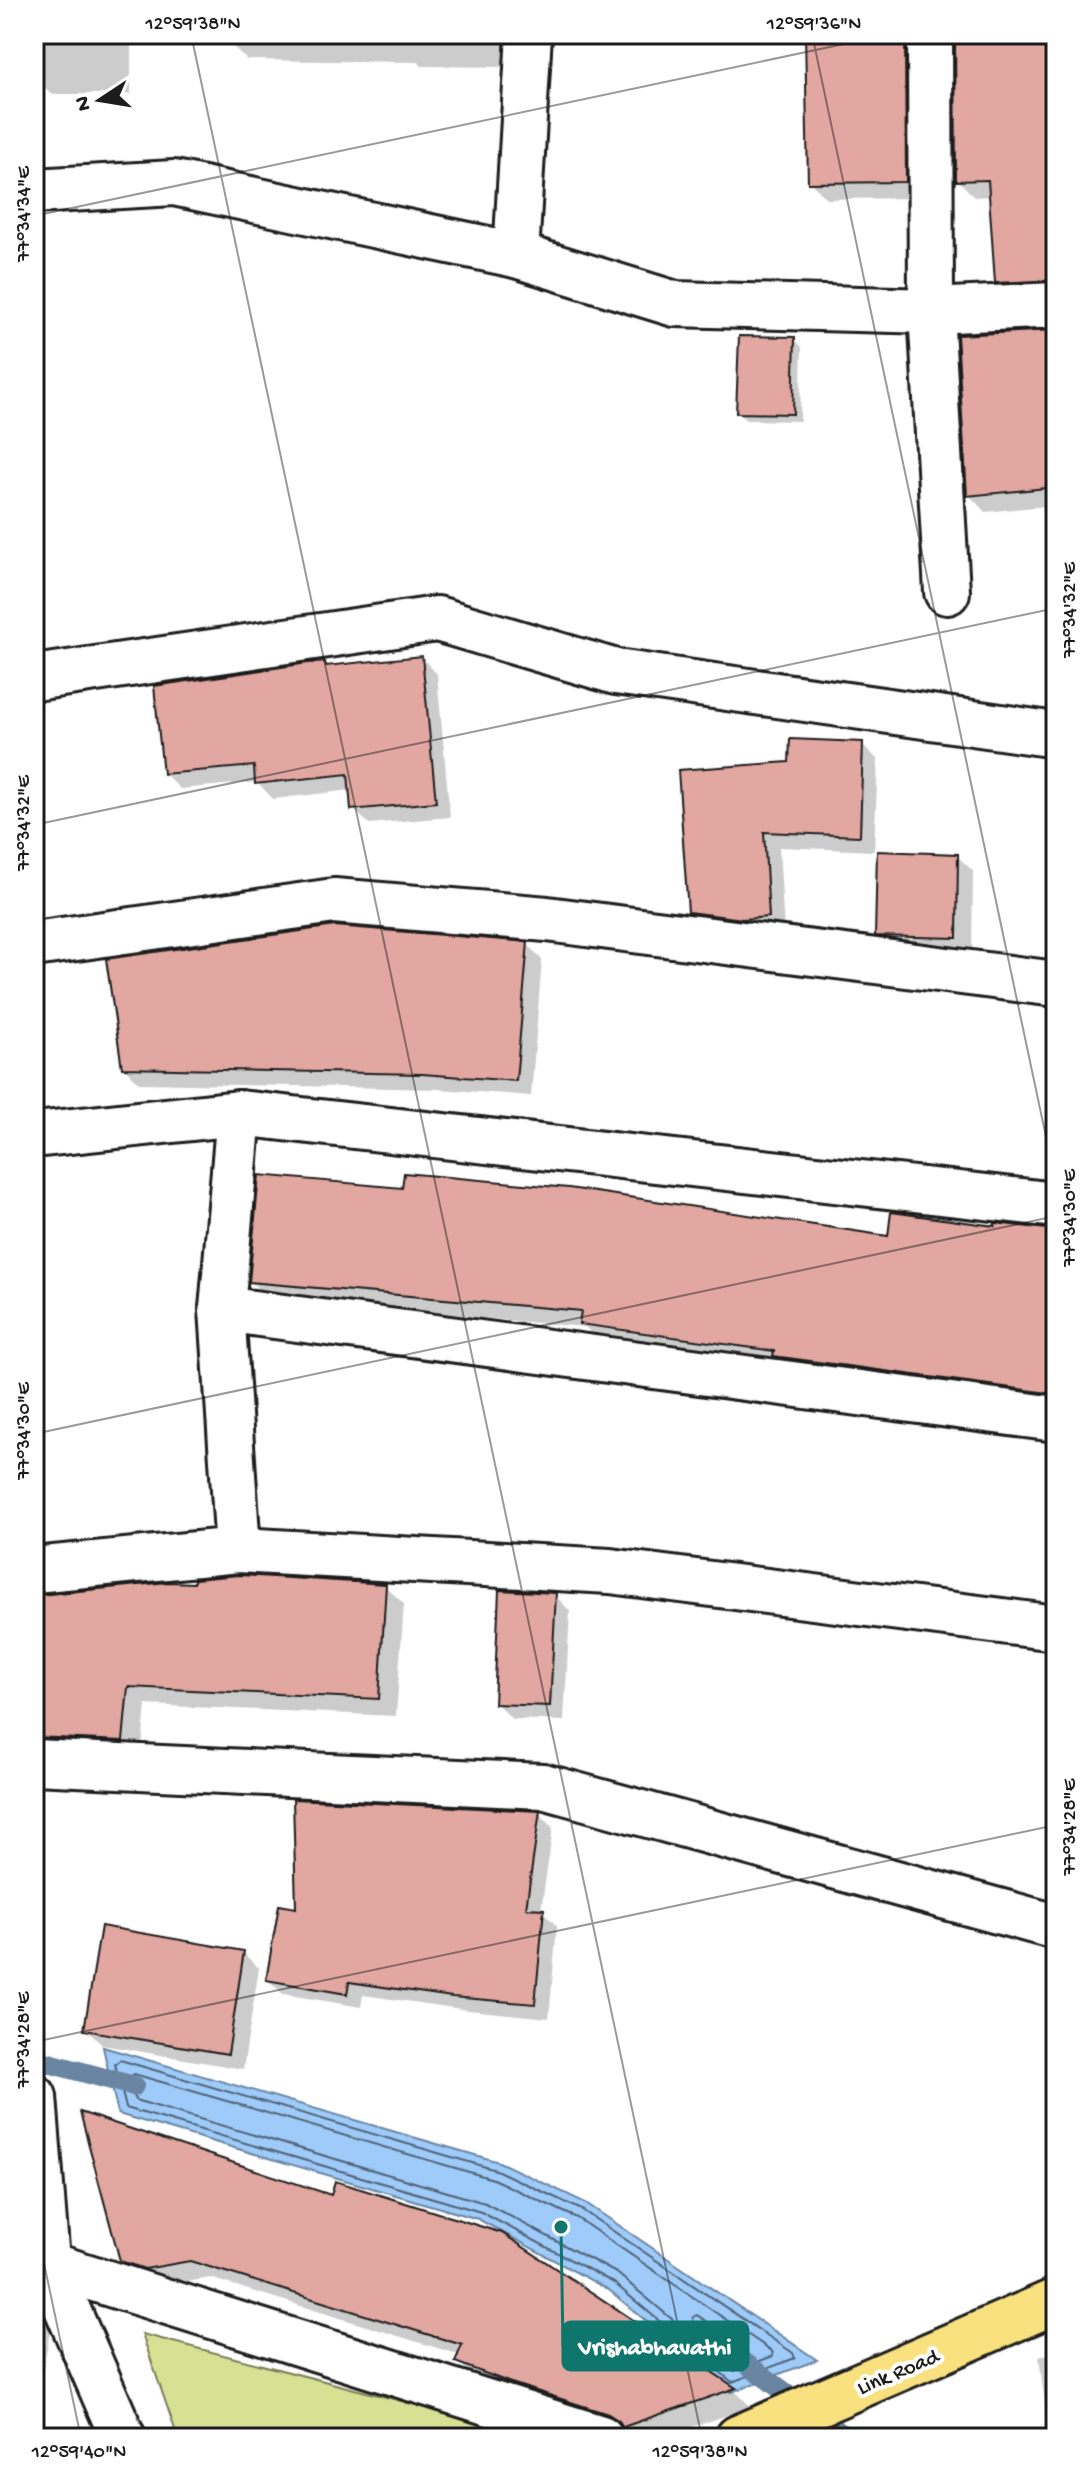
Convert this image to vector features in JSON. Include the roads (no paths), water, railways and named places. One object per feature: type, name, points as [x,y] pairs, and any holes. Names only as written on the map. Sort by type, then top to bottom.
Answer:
[{"type":"main road","name":"Link Road","points":[[757,2430],[1056,2301]]},
{"type":"street","points":[[516,255],[529,34]]},
{"type":"street","points":[[930,34],[931,311],[947,592]]},
{"type":"street","points":[[34,191],[174,183],[516,255],[675,304],[931,311],[1056,305]]},
{"type":"street","points":[[34,678],[437,619],[616,672],[1056,735]]},
{"type":"street","points":[[34,944],[334,901],[547,919],[1056,984]]},
{"type":"street","points":[[34,1135],[239,1113],[1056,1205]]},
{"type":"street","points":[[238,1550],[222,1309],[239,1113]]},
{"type":"street","points":[[222,1309],[1056,1419]]},
{"type":"street","points":[[34,1570],[238,1550],[610,1571],[1056,1628]]},
{"type":"street","points":[[34,1762],[543,1786],[1056,1927]]},
{"type":"street","points":[[34,2097],[40,2261],[123,2438]]},
{"type":"street","points":[[40,2261],[601,2438]]},
{"type":"water","points":[[103,2047],[499,2162],[586,2203],[817,2360],[731,2392],[609,2290],[478,2219],[118,2114]]},
{"type":"waterway","points":[[34,2059],[134,2086]]},
{"type":"waterway","points":[[747,2364],[847,2438]]},
{"type":"place","name":"Vrishabhavathi","points":[[561,2227]]}]
